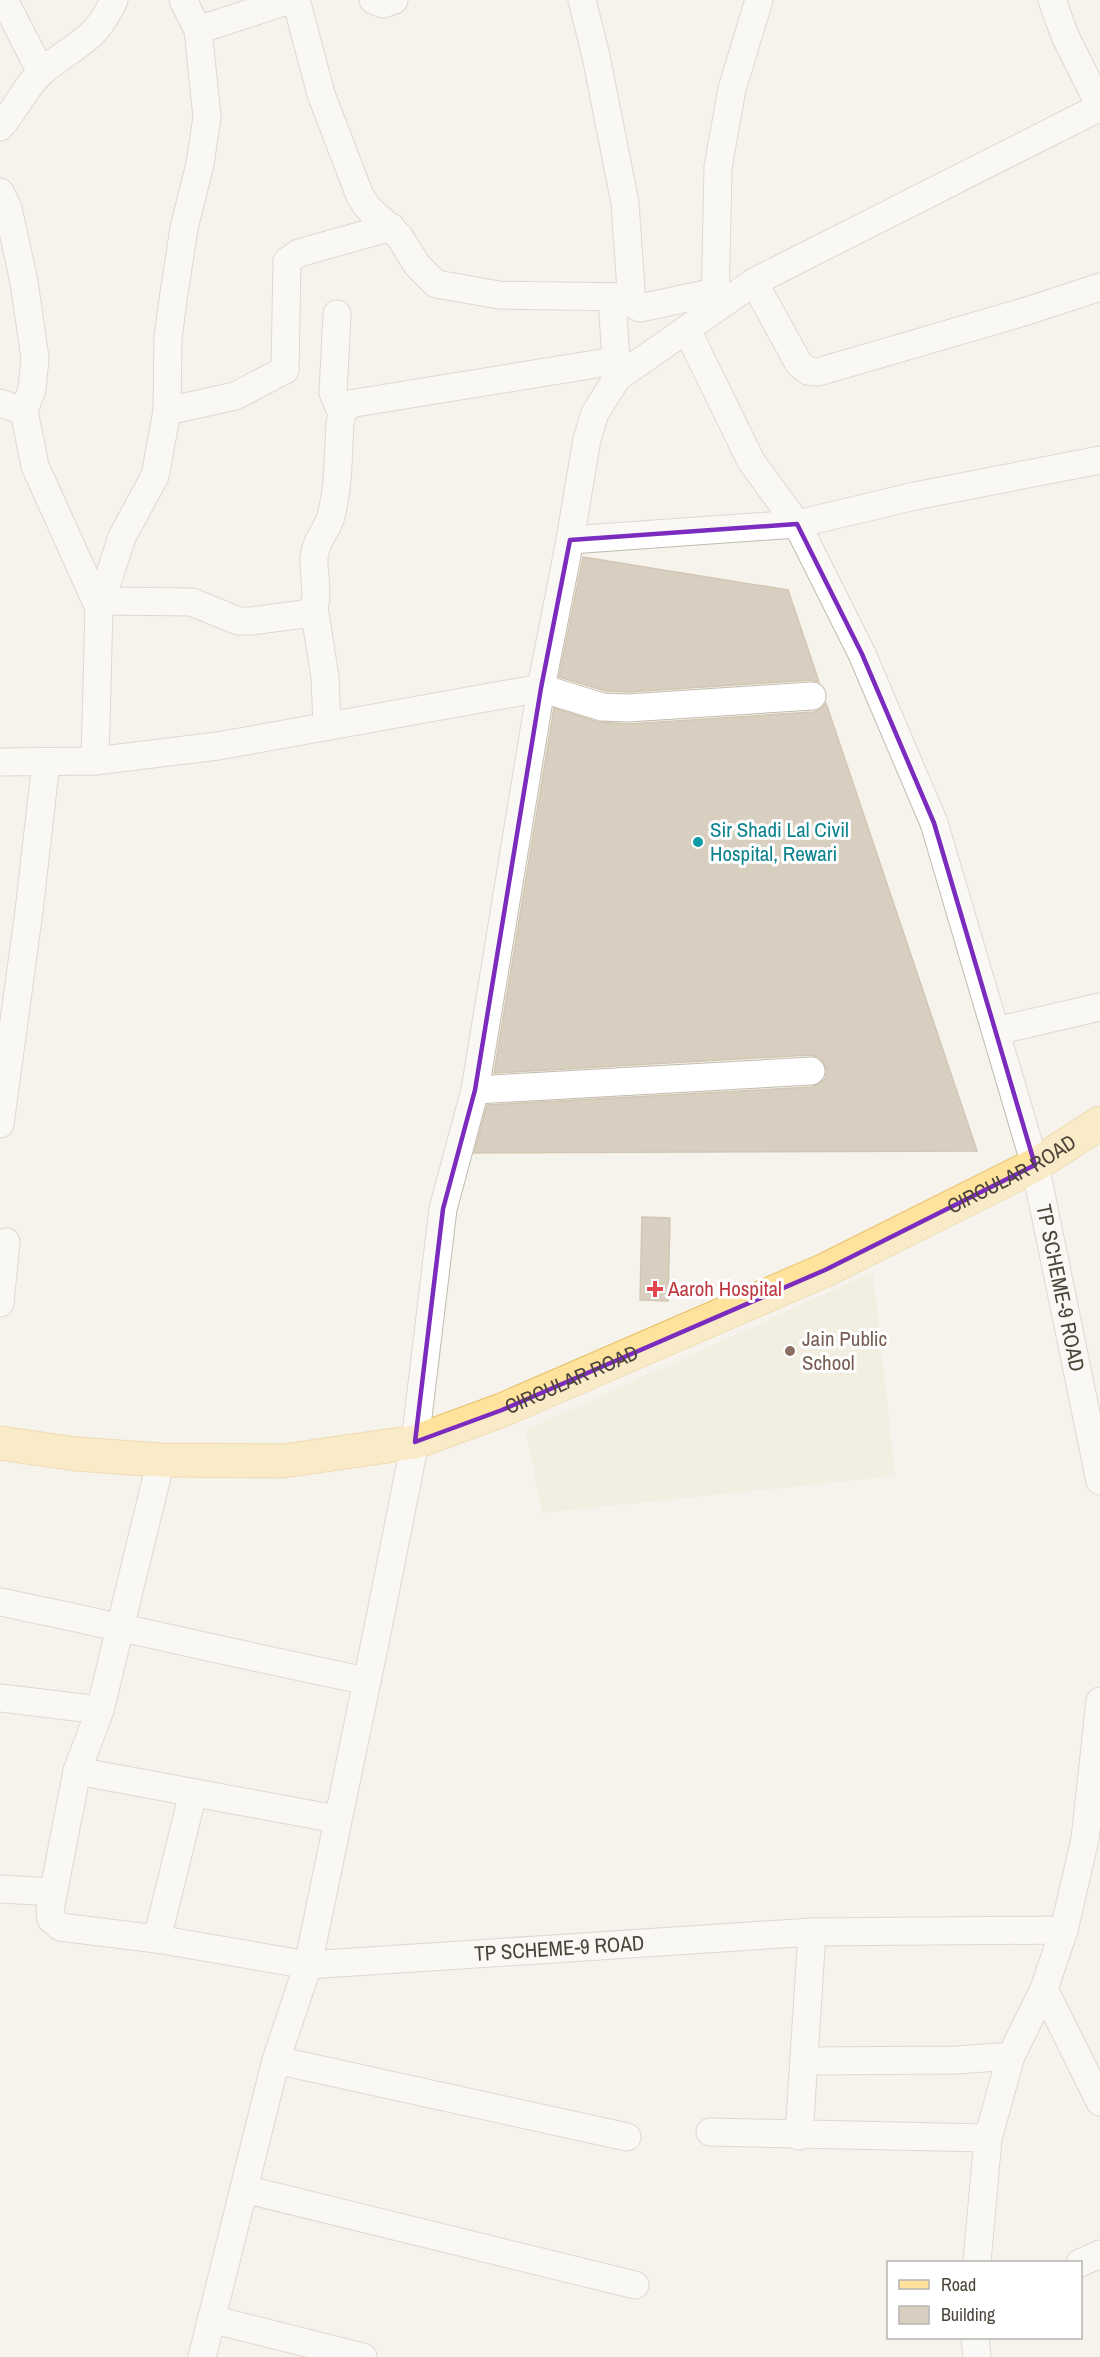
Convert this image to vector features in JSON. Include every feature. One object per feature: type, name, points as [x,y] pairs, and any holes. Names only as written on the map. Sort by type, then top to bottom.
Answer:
[{"type":"main road","name":"CIRCULAR ROAD","points":[[0,1443],[76,1454],[161,1460],[283,1461],[414,1442],[502,1410],[825,1270],[1035,1165],[1100,1123]]},
{"type":"street","points":[[4,0],[41,72]]},
{"type":"street","points":[[0,127],[41,72],[79,46],[104,23],[114,0]]},
{"type":"street","points":[[95,761],[100,604],[122,537],[155,476],[167,411],[168,338],[172,309],[184,228],[200,164],[207,117],[198,30],[183,0]]},
{"type":"street","points":[[198,30],[290,0]]},
{"type":"street","points":[[296,0],[321,94],[360,196],[368,208],[391,227],[417,265],[436,284],[499,295],[621,297],[640,308],[715,300],[1100,107],[1065,36],[1052,0]]},
{"type":"street","points":[[373,0],[383,4],[394,0]]},
{"type":"street","points":[[202,2357],[276,2061],[308,1965],[414,1442],[443,1209],[475,1090],[541,688],[587,439],[595,413],[616,369],[625,203],[596,56],[582,0]]},
{"type":"street","points":[[342,414],[354,402],[616,369],[687,330],[715,300],[718,167],[732,89],[759,0]]},
{"type":"street","points":[[0,192],[8,208],[24,282],[35,358],[32,389],[12,407],[35,466],[100,604]]},
{"type":"street","points":[[167,411],[235,396],[285,370],[287,261],[298,253],[391,227]]},
{"type":"street","points":[[754,282],[799,364],[808,371],[818,372],[1028,311],[1100,287]]},
{"type":"street","points":[[327,725],[325,677],[314,608],[317,598],[314,558],[317,544],[330,519],[335,499],[342,414],[333,393],[337,314]]},
{"type":"street","name":"TP SCHEME-9 ROAD","points":[[687,330],[751,461],[797,524],[862,654],[934,823],[1035,1165],[1100,1481]]},
{"type":"street","points":[[570,540],[797,524],[915,496],[1100,460]]},
{"type":"street","points":[[100,604],[192,602],[238,621],[304,614],[314,608]]},
{"type":"street","points":[[0,762],[95,761],[218,746],[541,688],[602,706],[628,708],[812,696]]},
{"type":"street","points":[[0,1124],[29,911],[46,762]]},
{"type":"street","points":[[996,1031],[1100,1007]]},
{"type":"street","points":[[475,1090],[811,1071]]},
{"type":"street","points":[[0,1303],[6,1242]]},
{"type":"street","name":"TP SCHEME-9 ROAD","points":[[161,1460],[100,1710],[77,1771],[53,1892],[51,1918],[60,1927],[157,1939],[308,1965],[812,1932],[1064,1930]]},
{"type":"street","points":[[0,1602],[119,1626],[237,1655],[367,1681]]},
{"type":"street","points":[[0,1698],[100,1710]]},
{"type":"street","points":[[977,2261],[988,2138],[1011,2056],[1044,1989],[1092,1837],[1100,1701]]},
{"type":"street","points":[[77,1771],[336,1819]]},
{"type":"street","points":[[157,1939],[193,1793]]},
{"type":"street","points":[[0,1889],[53,1892]]},
{"type":"street","points":[[799,2136],[812,1932]]},
{"type":"street","points":[[1044,1989],[1100,2102]]},
{"type":"street","points":[[804,2061],[957,2060],[1011,2056]]},
{"type":"street","points":[[276,2061],[627,2137]]},
{"type":"street","points":[[710,2132],[799,2136],[988,2138]]},
{"type":"street","points":[[244,2189],[635,2285]]},
{"type":"street","points":[[1082,2262],[1100,2254]]},
{"type":"street","points":[[211,2319],[363,2357]]},
{"type":"street","points":[[975,2339],[977,2357]]},
{"type":"highlighted area","points":[[797,524],[862,654],[934,823],[1035,1165],[825,1270],[502,1410],[415,1442],[443,1209],[475,1090],[541,688],[570,540]]},
{"type":"shaded area","name":"Jain Public School","points":[[873,1272],[895,1476],[542,1513],[526,1430]]},
{"type":"building","points":[[583,557],[788,590],[819,682],[811,680],[628,692],[605,691],[559,677]]},
{"type":"building","name":"Sir Shadi Lal Civil Hospital, Rewari","points":[[826,703],[977,1151],[474,1153],[487,1105],[812,1087],[825,1079],[827,1071],[824,1063],[819,1057],[810,1055],[494,1073],[554,708],[598,722],[629,724],[813,712],[821,709]]},
{"type":"building","points":[[642,1217],[670,1218],[668,1301],[640,1300]]},
{"type":"place","name":"Sir Shadi Lal Civil Hospital, Rewari","points":[[698,842]]},
{"type":"place","name":"Aaroh Hospital","points":[[655,1289]]},
{"type":"place","name":"Jain Public School","points":[[790,1351]]}]
